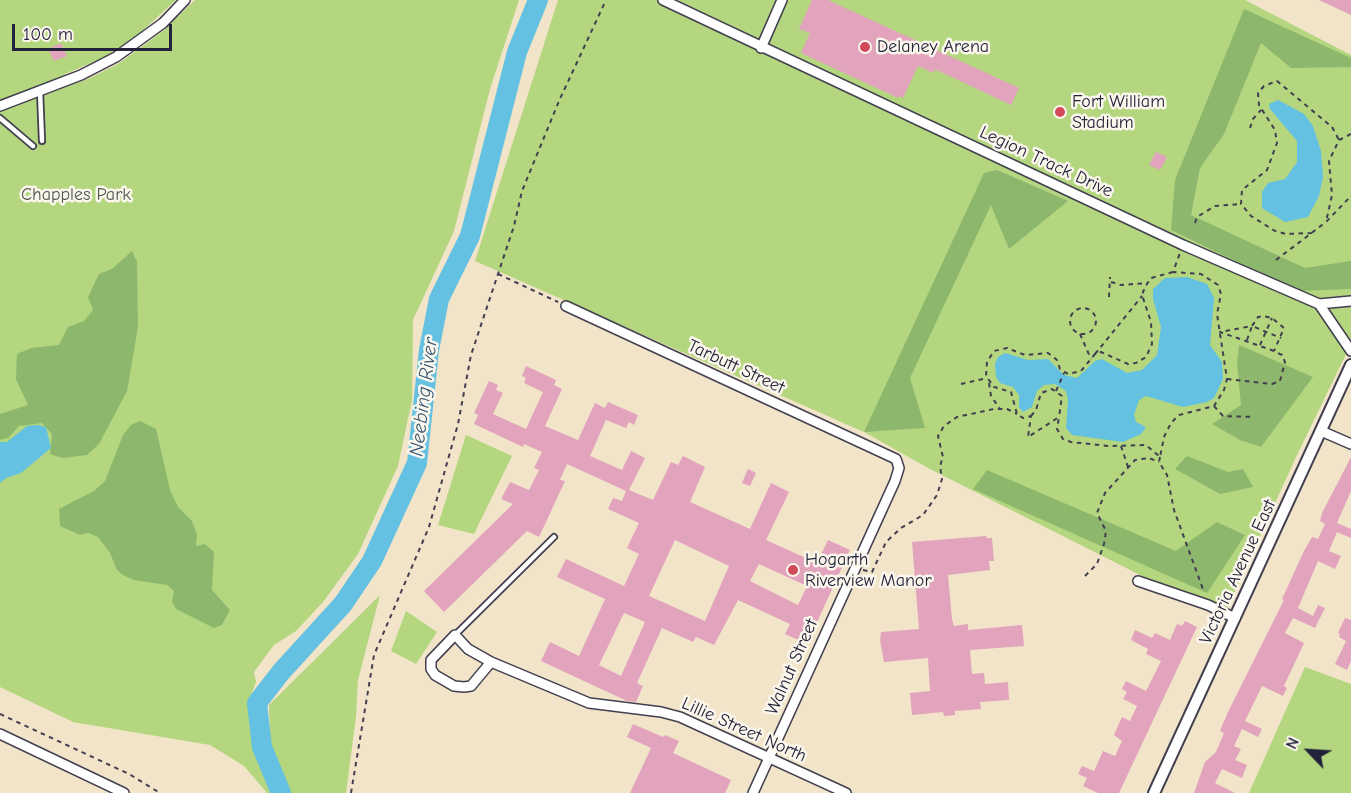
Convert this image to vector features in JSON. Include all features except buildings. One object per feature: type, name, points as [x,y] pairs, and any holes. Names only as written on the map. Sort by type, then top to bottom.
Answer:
[{"type":"street","points":[[0,106],[116,57],[163,23],[185,0]]},
{"type":"street","name":"Legion Track Drive","points":[[663,0],[761,48],[1183,244],[1319,304],[1351,301]]},
{"type":"street","points":[[761,48],[782,0]]},
{"type":"street","points":[[1319,304],[1351,351]]},
{"type":"street","name":"Tarbutt Street","points":[[566,306],[893,457]]},
{"type":"street","name":"Victoria Avenue East","points":[[1154,793],[1351,365]]},
{"type":"street","points":[[1320,431],[1351,444]]},
{"type":"street","name":"Walnut Street","points":[[753,793],[895,481],[899,468],[893,457]]},
{"type":"street","points":[[1138,581],[1208,605],[1235,618]]},
{"type":"street","points":[[455,635],[431,660],[430,669],[435,675],[454,686],[471,686],[491,662]]},
{"type":"street","name":"Lillie Street North","points":[[455,635],[468,649],[491,662],[589,703],[661,712],[680,717],[846,793]]},
{"type":"street","points":[[1,738],[124,793]]},
{"type":"lane","points":[[40,91],[42,141]]},
{"type":"lane","points":[[0,118],[33,146]]},
{"type":"lane","points":[[455,635],[554,537]]},
{"type":"path","points":[[351,793],[374,655],[429,527],[458,424],[471,355],[514,226],[522,191],[559,101],[606,0]]},
{"type":"path","points":[[1312,233],[1286,234],[1275,231],[1251,216],[1241,204],[1242,190],[1267,170],[1277,143],[1275,130],[1262,110],[1258,93],[1264,86],[1277,81],[1332,127],[1340,140]]},
{"type":"path","points":[[1250,128],[1253,119],[1262,110]]},
{"type":"path","points":[[1326,222],[1332,195],[1329,161],[1340,140],[1351,134]]},
{"type":"path","points":[[1276,260],[1326,222],[1351,196]]},
{"type":"path","points":[[1195,223],[1197,217],[1215,206],[1241,204]]},
{"type":"path","points":[[1173,272],[1183,244]]},
{"type":"path","points":[[1064,373],[1081,371],[1142,295],[1151,278],[1173,272],[1201,273],[1218,285],[1221,294],[1218,315],[1227,379],[1224,390],[1214,406],[1179,415],[1171,423],[1164,437],[1160,457],[1160,462],[1167,475],[1174,510],[1208,605]]},
{"type":"path","points":[[498,274],[566,306]]},
{"type":"path","points":[[1109,297],[1110,277]]},
{"type":"path","points":[[1111,282],[1121,285],[1148,283]]},
{"type":"path","points":[[1095,354],[1104,352],[1128,364],[1146,357],[1152,344],[1152,329],[1142,295]]},
{"type":"path","points":[[1080,334],[1093,330],[1096,322],[1094,313],[1086,308],[1078,308],[1070,318],[1073,330],[1080,334],[1091,358]]},
{"type":"path","points":[[1247,340],[1258,317],[1272,318],[1284,328],[1274,351]]},
{"type":"path","points":[[1260,345],[1272,318]]},
{"type":"path","points":[[1220,332],[1252,326],[1281,338]]},
{"type":"path","points":[[1220,332],[1274,351],[1282,355],[1285,362],[1280,381],[1272,384],[1227,379]]},
{"type":"path","points":[[1000,409],[991,396],[987,378],[987,362],[999,348],[1018,350],[1025,355],[1048,353],[1057,360],[1064,373]]},
{"type":"path","points":[[1056,391],[1064,373]]},
{"type":"path","points":[[961,384],[987,378]]},
{"type":"path","points":[[989,383],[1011,392],[1017,414]]},
{"type":"path","points":[[856,566],[872,572],[886,542],[901,528],[923,515],[930,506],[942,479],[940,466],[943,457],[938,436],[944,426],[957,417],[1000,409],[1007,409],[1023,418],[1031,416],[1036,411],[1041,393],[1048,389],[1062,396],[1057,429],[1063,439],[1108,446],[1146,445],[1160,457]]},
{"type":"path","points":[[1214,406],[1223,416],[1254,417]]},
{"type":"path","points":[[1031,416],[1028,437],[1059,417]]},
{"type":"path","points":[[1121,445],[1128,467]]},
{"type":"path","points":[[1085,576],[1097,564],[1104,544],[1106,531],[1097,513],[1101,500],[1135,460],[1149,458],[1160,462]]},
{"type":"path","points":[[0,714],[129,774],[160,793]]},
{"type":"green space","name":"Chapples Park","points":[[0,0],[176,0],[130,42],[103,58],[65,74],[47,94],[90,78],[118,64],[163,31],[195,0],[519,0],[490,89],[454,231],[413,320],[412,400],[398,466],[358,554],[323,602],[296,631],[274,645],[254,672],[256,682],[249,700],[257,703],[262,747],[281,793],[267,793],[244,766],[210,745],[73,722],[0,687]]},
{"type":"green space","points":[[558,0],[1245,0],[1351,55],[1351,344],[1296,457],[1226,611],[1146,578],[928,468],[864,432],[475,261]]},
{"type":"green space","points":[[1244,9],[1351,58],[1351,67],[1291,68],[1261,43],[1224,134],[1200,168],[1191,215],[1305,268],[1351,261],[1351,289],[1298,291],[1171,230],[1175,180]]},
{"type":"green space","points":[[997,170],[1068,201],[1009,249],[991,205],[910,378],[925,428],[864,432],[984,173]]},
{"type":"green space","points":[[132,251],[137,262],[138,327],[127,391],[99,444],[87,455],[62,458],[50,454],[52,434],[42,423],[19,426],[8,438],[0,440],[0,414],[28,405],[16,379],[17,354],[31,348],[59,345],[68,327],[84,321],[93,310],[88,297],[99,274],[112,269]]},
{"type":"green space","points":[[1239,345],[1313,377],[1261,447],[1240,440],[1212,424],[1241,405],[1237,363]]},
{"type":"green space","points":[[140,421],[156,429],[170,490],[178,507],[192,521],[197,535],[196,546],[205,544],[214,552],[212,590],[230,610],[222,625],[214,628],[176,609],[172,602],[174,591],[167,585],[134,580],[123,575],[117,570],[110,553],[98,537],[88,533],[80,535],[60,526],[59,509],[94,491],[105,481],[123,435],[131,425]]},
{"type":"green space","points":[[466,435],[512,456],[474,534],[438,525]]},
{"type":"green space","points":[[1187,456],[1228,472],[1243,469],[1253,487],[1220,494],[1175,469]]},
{"type":"green space","points":[[987,470],[1176,551],[1217,522],[1245,535],[1207,593],[973,489]]},
{"type":"green space","points":[[380,595],[358,680],[356,717],[346,793],[291,793],[273,752],[269,705]]},
{"type":"green space","points":[[406,611],[437,632],[416,664],[391,651]]},
{"type":"green space","points":[[1305,667],[1351,684],[1351,793],[1249,793]]},
{"type":"water","points":[[1278,100],[1304,114],[1313,126],[1321,151],[1323,177],[1319,196],[1308,217],[1285,222],[1262,208],[1262,192],[1268,183],[1285,179],[1297,162],[1297,141],[1270,109],[1269,104]]},
{"type":"water","points":[[1187,277],[1207,284],[1214,298],[1210,345],[1222,362],[1223,379],[1214,398],[1207,402],[1183,407],[1146,396],[1139,400],[1134,415],[1136,422],[1146,427],[1141,434],[1123,442],[1072,435],[1066,428],[1068,400],[1066,391],[1055,384],[1044,385],[1037,391],[1032,407],[1023,412],[1019,407],[1019,395],[1013,387],[1000,383],[996,377],[995,364],[998,357],[1005,353],[1028,360],[1048,359],[1064,375],[1077,378],[1095,361],[1102,359],[1127,373],[1142,370],[1157,355],[1161,327],[1153,299],[1153,289],[1165,278]]},
{"type":"water","points":[[27,426],[46,427],[51,448],[21,473],[6,478],[0,483],[0,442],[7,442]]},
{"type":"waterway","name":"Neebing River","points":[[281,793],[262,747],[257,703],[281,672],[343,604],[372,561],[417,463],[429,350],[439,299],[470,236],[517,52],[538,0]]},
{"type":"place","name":"Delaney Arena","points":[[865,47]]},
{"type":"place","name":"Fort William Stadium","points":[[1060,112]]},
{"type":"place","name":"Hogarth Riverview Manor","points":[[793,570]]}]
